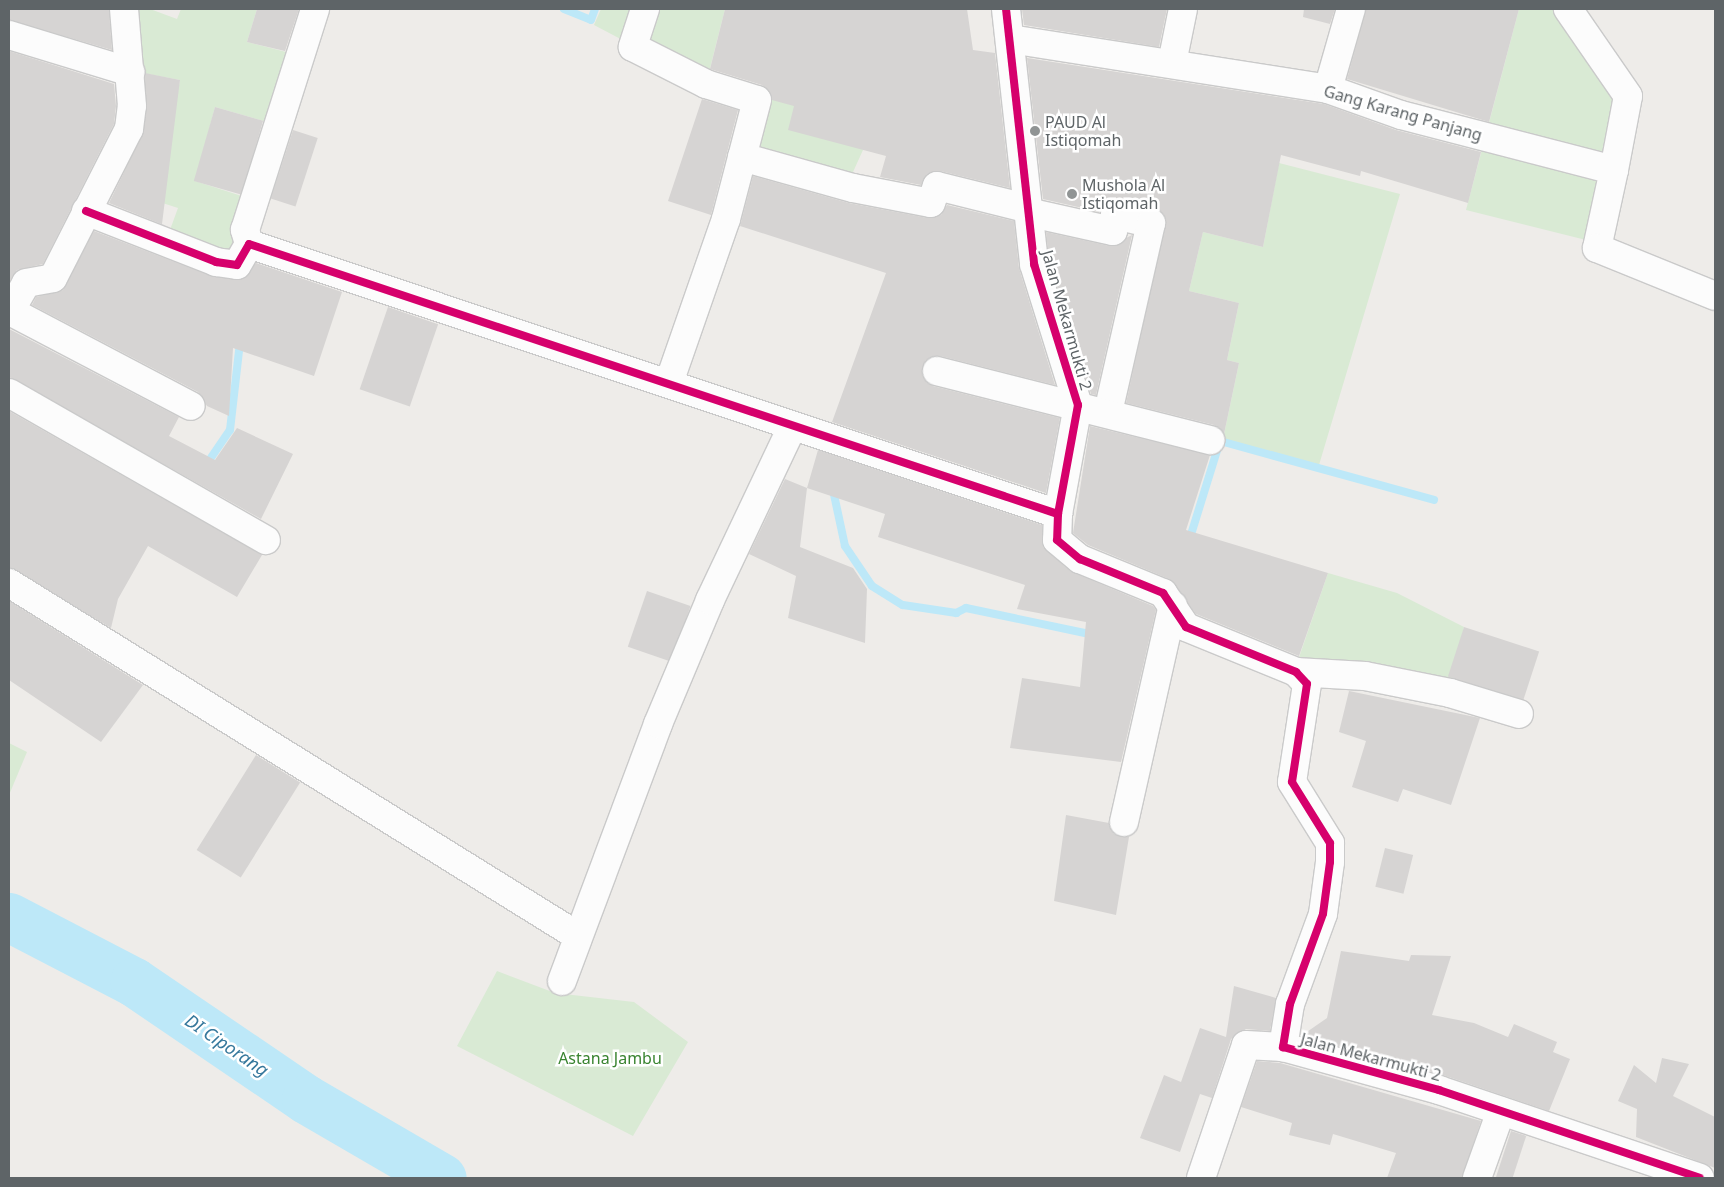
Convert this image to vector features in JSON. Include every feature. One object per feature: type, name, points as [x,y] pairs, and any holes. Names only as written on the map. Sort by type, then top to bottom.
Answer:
[{"type":"street","points":[[124,9],[130,72],[129,128],[54,278],[18,279],[9,312],[191,406]]},
{"type":"street","points":[[86,211],[216,262],[236,265],[250,244],[246,230],[315,9]]},
{"type":"street","points":[[645,9],[632,47],[706,84],[757,100],[726,219],[669,383]]},
{"type":"street","name":"Jalan Mekarmukti 2","points":[[1006,9],[1034,264],[1078,405],[1058,514],[1057,540],[1066,551],[1163,593],[1173,605],[1186,627],[1209,640],[1296,672],[1306,684],[1307,696],[1292,782],[1330,843],[1330,862],[1323,914],[1290,1004],[1283,1047],[1501,1111],[1700,1178]]},
{"type":"street","points":[[1172,63],[1182,9]]},
{"type":"street","points":[[1328,89],[1351,9]]},
{"type":"street","points":[[1568,9],[1628,96],[1597,248],[1715,296]]},
{"type":"street","points":[[9,35],[130,72]]},
{"type":"street","name":"Gang Karang Panjang","points":[[1010,39],[1328,89],[1400,115],[1614,170]]},
{"type":"street","points":[[742,157],[854,188],[930,203],[937,186],[1113,231],[1115,215],[1151,223],[1108,413]]},
{"type":"street","points":[[250,244],[669,383],[792,427],[1058,514]]},
{"type":"street","points":[[937,372],[1078,405],[1210,440]]},
{"type":"street","points":[[9,393],[266,540]]},
{"type":"street","points":[[562,981],[576,934],[710,600],[792,427]]},
{"type":"street","points":[[9,583],[576,934]]},
{"type":"street","points":[[1124,822],[1173,605]]},
{"type":"street","points":[[1296,672],[1365,676],[1450,693],[1518,714]]},
{"type":"street","points":[[1201,1178],[1246,1045],[1283,1047]]},
{"type":"street","points":[[1477,1178],[1501,1111]]},
{"type":"green space","points":[[130,9],[150,9],[177,19],[181,9],[257,9],[247,42],[298,55],[274,124],[215,107],[195,181],[251,199],[236,263],[167,238],[178,208],[144,197],[148,182],[115,170],[123,150],[165,163],[180,80],[137,72]]},
{"type":"green space","points":[[601,9],[725,9],[706,84],[594,25]]},
{"type":"green space","points":[[1519,9],[1561,9],[1620,97],[1590,241],[1466,210]]},
{"type":"green space","points":[[775,49],[863,150],[848,183],[745,155]]},
{"type":"green space","points":[[1279,163],[1400,194],[1319,465],[1223,439],[1239,363],[1227,360],[1239,303],[1189,291],[1203,232],[1263,247]]},
{"type":"green space","points":[[1328,573],[1397,593],[1464,627],[1450,690],[1296,666]]},
{"type":"green space","points":[[9,743],[27,752],[9,795]]},
{"type":"green space","name":"Astana Jambu","points":[[497,971],[555,993],[634,1002],[688,1042],[633,1136],[457,1046]]},
{"type":"building","points":[[9,9],[109,9],[112,50],[9,20]]},
{"type":"building","points":[[257,9],[299,9],[285,51],[247,42]]},
{"type":"building","points":[[725,9],[967,9],[973,50],[995,53],[1010,188],[940,171],[927,174],[921,185],[880,177],[886,156],[788,130],[794,106],[772,100],[762,85],[710,69]]},
{"type":"building","points":[[1022,9],[1167,9],[1159,47],[1024,25]]},
{"type":"building","points":[[1304,9],[1335,9],[1330,24],[1303,17]]},
{"type":"building","points":[[1366,9],[1519,9],[1489,122],[1347,79]]},
{"type":"building","points":[[9,51],[114,84],[116,106],[114,124],[43,264],[17,270],[9,282]]},
{"type":"building","points":[[1027,58],[1324,104],[1396,130],[1481,152],[1468,203],[1361,171],[1360,176],[1281,155],[1263,247],[1203,232],[1189,291],[1239,303],[1227,360],[1239,363],[1224,434],[1214,425],[1126,403],[1166,219],[1155,208],[1118,200],[1109,200],[1100,212],[1043,199]]},
{"type":"building","points":[[145,73],[180,80],[162,224],[171,228],[109,203],[144,131]]},
{"type":"building","points":[[702,99],[738,110],[711,215],[668,201]]},
{"type":"building","points":[[215,107],[263,121],[242,195],[194,181]]},
{"type":"building","points":[[293,130],[318,138],[295,207],[271,198]]},
{"type":"building","points":[[753,176],[849,203],[928,218],[941,215],[947,205],[1014,221],[1019,268],[1055,385],[940,356],[926,360],[922,375],[933,386],[1060,418],[1046,493],[832,422],[886,273],[740,226]]},
{"type":"building","points":[[94,231],[214,277],[243,279],[256,263],[342,292],[314,376],[233,348],[229,416],[207,406],[198,392],[32,305],[36,297],[63,290]]},
{"type":"building","points":[[1046,232],[1110,246],[1132,235],[1096,395],[1091,394],[1049,261]]},
{"type":"building","points":[[388,307],[438,324],[410,407],[360,389]]},
{"type":"building","points":[[9,329],[179,417],[169,436],[215,460],[237,428],[293,454],[261,519],[9,377]]},
{"type":"building","points":[[9,411],[262,555],[237,597],[148,546],[118,599],[111,628],[9,567]]},
{"type":"building","points":[[1090,426],[1210,455],[1186,530],[1328,573],[1299,656],[1196,614],[1169,579],[1088,545],[1073,533]]},
{"type":"building","points":[[818,450],[1042,525],[1043,547],[1070,571],[1153,606],[1156,610],[1121,762],[1010,748],[1022,678],[1080,687],[1086,622],[1017,609],[1025,585],[878,537],[885,514],[807,488]]},
{"type":"building","points":[[785,479],[807,488],[800,547],[853,568],[867,589],[865,643],[788,618],[796,576],[749,554]]},
{"type":"building","points":[[647,591],[690,606],[671,662],[628,647]]},
{"type":"building","points":[[9,601],[143,685],[101,742],[9,680]]},
{"type":"building","points":[[1464,627],[1539,651],[1523,701],[1448,676]]},
{"type":"building","points":[[1349,691],[1480,718],[1451,805],[1403,789],[1398,802],[1352,787],[1366,741],[1339,732]]},
{"type":"building","points":[[256,755],[300,783],[241,878],[197,850]]},
{"type":"building","points":[[1066,815],[1109,823],[1114,834],[1129,837],[1116,915],[1054,901]]},
{"type":"building","points":[[1385,848],[1413,855],[1403,894],[1375,887]]},
{"type":"building","points":[[1341,951],[1409,961],[1411,955],[1451,956],[1432,1015],[1474,1023],[1508,1037],[1514,1024],[1557,1042],[1553,1052],[1570,1059],[1549,1111],[1443,1075],[1301,1036],[1327,1018]]},
{"type":"building","points":[[1234,986],[1276,998],[1270,1031],[1246,1029],[1231,1039],[1212,1098],[1200,1094],[1180,1152],[1140,1138],[1164,1075],[1181,1082],[1200,1028],[1226,1037]]},
{"type":"building","points":[[1662,1058],[1689,1064],[1673,1096],[1715,1117],[1715,1168],[1636,1137],[1637,1109],[1618,1101],[1634,1065],[1656,1083]]},
{"type":"building","points":[[1257,1061],[1280,1063],[1481,1121],[1462,1178],[1387,1178],[1396,1153],[1333,1134],[1330,1145],[1289,1135],[1292,1123],[1241,1107]]},
{"type":"building","points":[[1511,1131],[1526,1136],[1513,1178],[1496,1178]]},
{"type":"waterway","points":[[564,9],[591,20],[595,9]]},
{"type":"waterway","points":[[206,465],[230,430],[240,342]]},
{"type":"waterway","points":[[1189,541],[1220,441],[1434,500]]},
{"type":"waterway","points":[[833,490],[845,546],[872,586],[903,605],[956,613],[966,608],[1094,635]]},
{"type":"waterway","name":"DI Ciporang","points":[[9,917],[134,982],[306,1099],[442,1178]]},
{"type":"cycle path","points":[[1006,9],[1034,264],[1078,405],[1058,514],[1057,540],[1080,559],[1163,593],[1186,627],[1296,672],[1307,684],[1292,782],[1330,843],[1330,862],[1323,914],[1290,1004],[1283,1047],[1439,1090],[1700,1178]]},
{"type":"cycle path","points":[[86,211],[216,262],[237,265],[249,244],[1058,514]]},
{"type":"place","name":"PAUD Al Istiqomah","points":[[1035,131]]},
{"type":"place","name":"Mushola Al Istiqomah","points":[[1072,194]]}]
